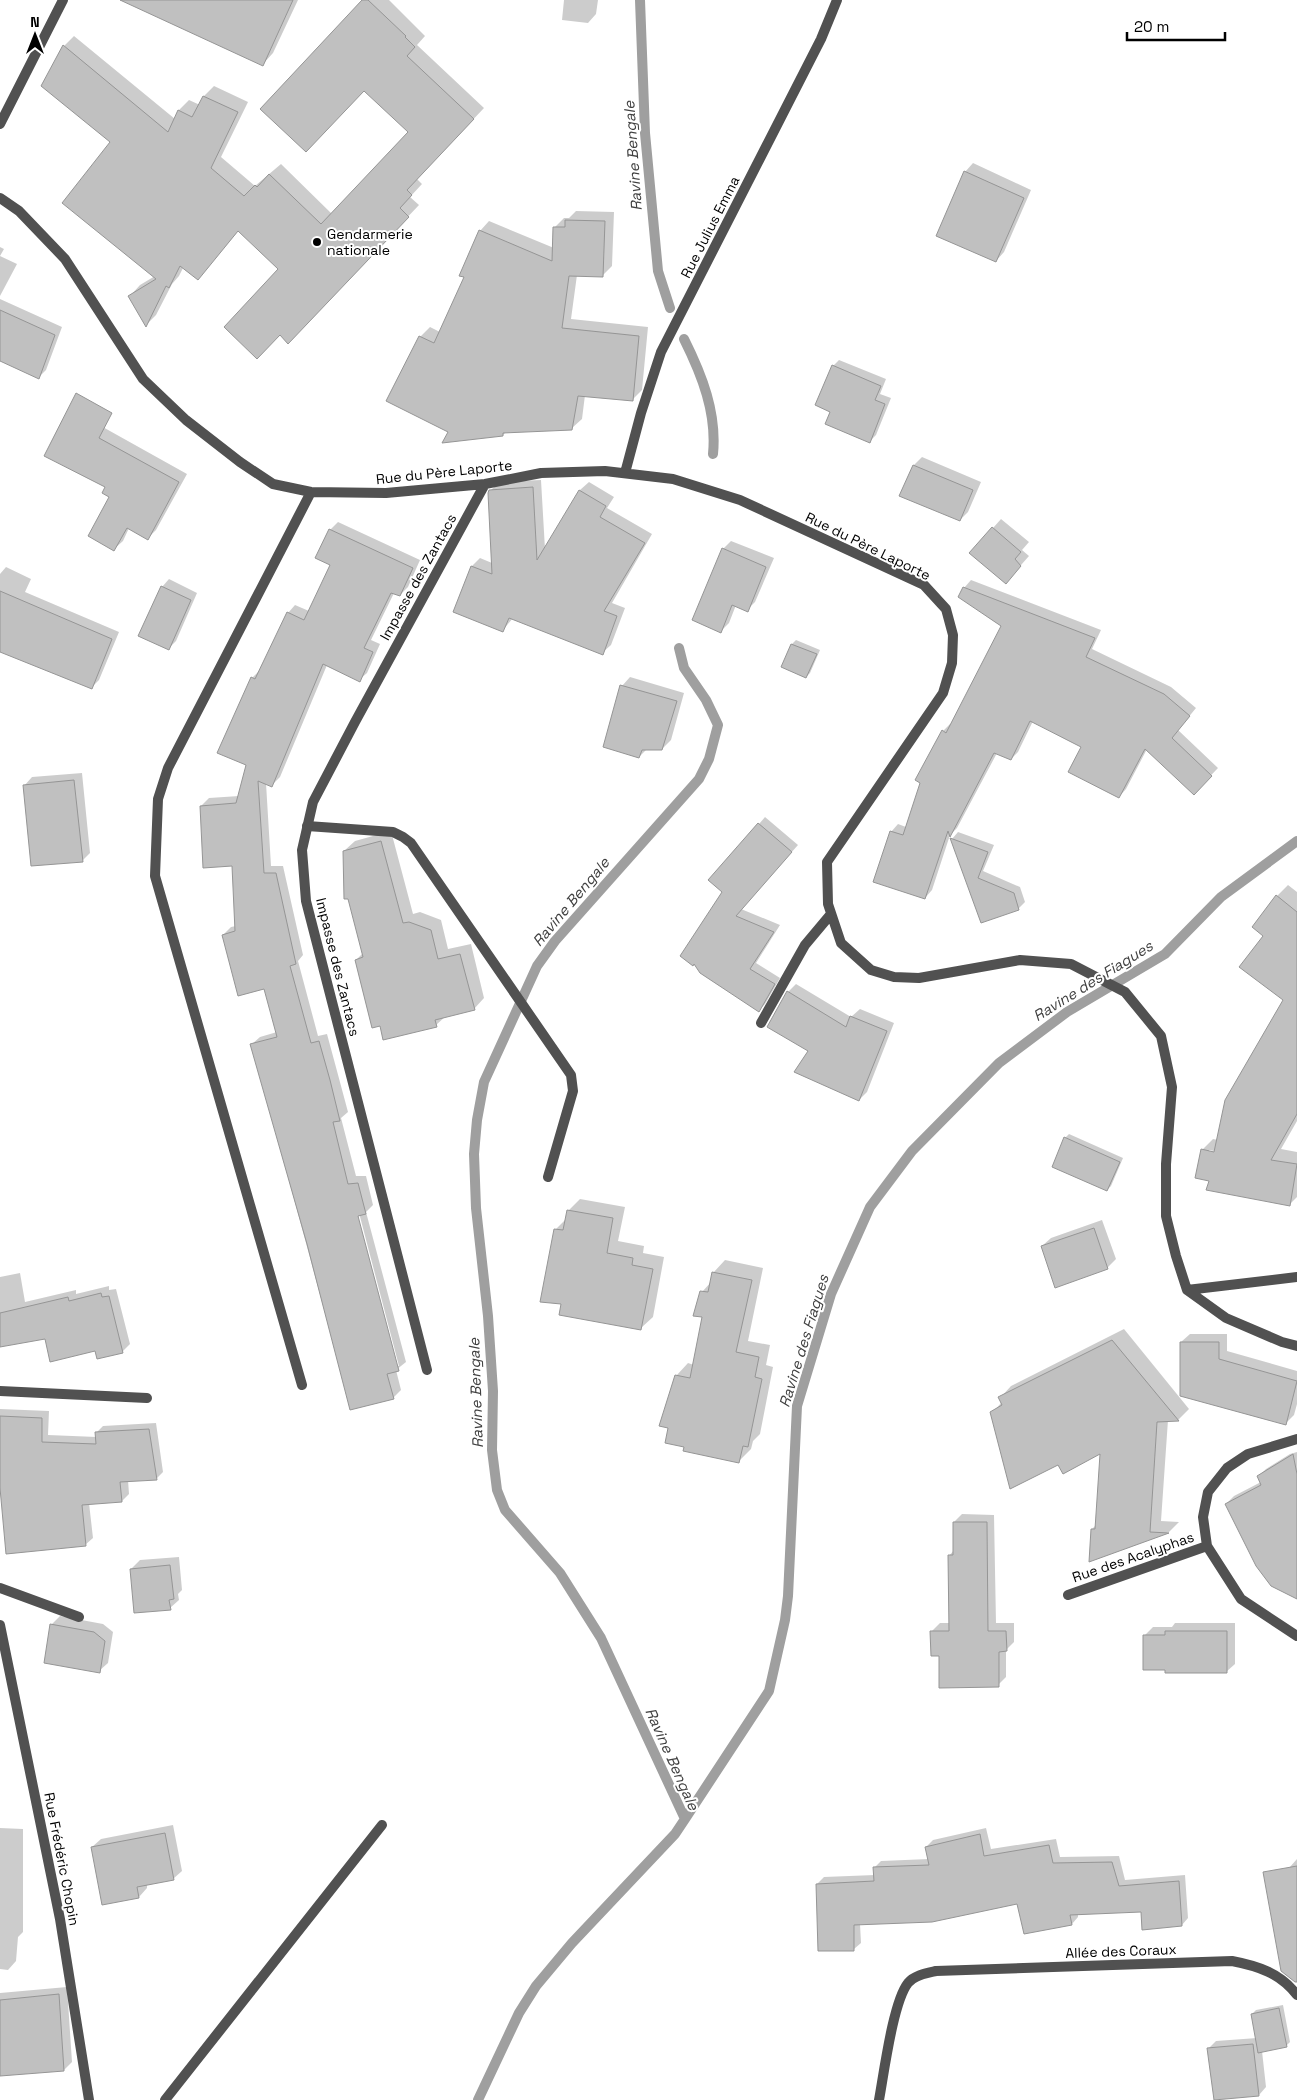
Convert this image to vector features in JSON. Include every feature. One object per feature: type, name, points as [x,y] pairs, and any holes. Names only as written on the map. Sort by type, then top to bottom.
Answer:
[{"type":"street","points":[[0,124],[63,0]]},
{"type":"street","name":"Rue Julius Emma","points":[[625,473],[641,413],[662,352],[821,39],[837,0]]},
{"type":"street","name":"Rue du Père Laporte","points":[[0,198],[19,211],[65,259],[143,379],[186,420],[240,462],[273,484],[312,492],[386,493],[485,484],[542,473],[605,471],[673,479],[740,500],[924,585],[946,609],[953,635],[952,664],[943,693],[827,862],[828,904],[841,943],[871,970],[894,977],[919,978],[1020,960],[1071,964],[1125,992],[1161,1036],[1172,1087],[1166,1164],[1166,1216],[1187,1290]]},
{"type":"street","name":"Impasse des Zantacs","points":[[428,1370],[306,901],[302,850],[313,802],[485,484]]},
{"type":"street","points":[[302,1385],[156,876],[156,834],[158,799],[168,768],[312,492]]},
{"type":"street","points":[[308,826],[392,832],[411,843],[511,987],[571,1075],[573,1091],[548,1177]]},
{"type":"street","points":[[761,1023],[805,945],[831,914]]},
{"type":"street","points":[[1187,1290],[1297,1277]]},
{"type":"street","points":[[1187,1290],[1226,1318],[1282,1342],[1297,1346]]},
{"type":"street","points":[[0,1391],[147,1398]]},
{"type":"street","name":"Rue des Acalyphas","points":[[1297,1439],[1248,1454],[1227,1468],[1208,1492],[1203,1517],[1207,1546],[1241,1599],[1297,1636]]},
{"type":"street","name":"Rue des Acalyphas","points":[[1068,1594],[1207,1546]]},
{"type":"street","points":[[0,1588],[79,1617]]},
{"type":"street","name":"Rue Frédéric Chopin","points":[[0,1624],[60,1919],[89,2100]]},
{"type":"street","points":[[165,2100],[382,1825]]},
{"type":"street","name":"Allée des Coraux","points":[[879,2100],[899,2001],[909,1982],[923,1973],[936,1971],[1232,1962],[1256,1966],[1279,1977],[1297,1995]]},
{"type":"building","points":[[120,0],[293,0],[263,66]]},
{"type":"building","points":[[362,0],[368,0],[406,36],[415,47],[407,56],[474,119],[407,190],[412,195],[400,208],[409,217],[288,344],[280,335],[257,359],[224,327],[278,269],[238,231],[198,280],[180,266],[169,288],[166,286],[146,327],[128,296],[156,279],[62,203],[110,142],[41,86],[63,45],[168,132],[178,110],[192,117],[203,96],[238,112],[211,168],[244,196],[255,185],[257,187],[269,174],[321,224],[408,132],[364,91],[306,152],[260,109]]},
{"type":"building","points":[[964,171],[1024,198],[996,262],[936,236]]},
{"type":"building","points":[[565,220],[605,221],[603,277],[569,276],[562,328],[639,336],[633,401],[578,396],[572,430],[503,433],[503,436],[442,443],[448,432],[386,401],[419,336],[434,343],[464,277],[459,276],[479,230],[552,261],[553,227],[565,227]]},
{"type":"building","points":[[0,310],[55,335],[39,379],[0,361]]},
{"type":"building","points":[[832,365],[881,386],[875,400],[885,404],[870,443],[825,424],[830,412],[815,405]]},
{"type":"building","points":[[76,393],[112,413],[99,438],[179,482],[148,540],[127,528],[114,551],[88,536],[109,497],[102,493],[105,487],[44,456]]},
{"type":"building","points":[[913,465],[973,490],[960,521],[899,496]]},
{"type":"building","points":[[533,487],[537,560],[579,490],[606,506],[600,517],[645,543],[604,611],[617,616],[603,655],[509,618],[503,632],[453,612],[471,566],[492,574],[489,490]]},
{"type":"building","points":[[992,527],[1021,552],[1015,559],[1021,566],[1006,584],[969,553]]},
{"type":"building","points":[[329,529],[413,568],[400,596],[391,593],[364,648],[373,652],[360,682],[323,664],[272,787],[258,781],[264,873],[276,873],[296,964],[290,966],[311,1043],[319,1041],[330,1080],[340,1121],[333,1122],[348,1184],[358,1183],[366,1214],[358,1216],[399,1371],[387,1374],[394,1399],[350,1410],[307,1244],[250,1044],[277,1037],[264,989],[238,996],[222,935],[235,931],[232,866],[203,868],[200,806],[236,803],[246,765],[217,753],[251,677],[255,679],[287,612],[304,620],[330,565],[315,558]]},
{"type":"building","points":[[722,548],[766,567],[748,612],[732,605],[721,633],[692,620]]},
{"type":"building","points":[[161,586],[191,600],[169,650],[138,636]]},
{"type":"building","points":[[963,587],[1095,638],[1086,657],[1164,694],[1190,716],[1172,738],[1212,776],[1194,795],[1145,749],[1119,798],[1068,772],[1081,747],[1030,721],[1011,760],[994,753],[950,837],[948,831],[925,899],[873,882],[890,831],[903,835],[920,783],[915,780],[942,730],[946,733],[1001,626],[958,597]]},
{"type":"building","points":[[0,591],[112,639],[92,689],[0,652]]},
{"type":"building","points":[[791,644],[817,654],[806,678],[781,667]]},
{"type":"building","points":[[620,685],[677,701],[662,750],[642,750],[639,758],[603,747]]},
{"type":"building","points":[[74,780],[83,862],[31,866],[23,785]]},
{"type":"building","points":[[758,823],[792,852],[736,916],[774,932],[750,969],[775,984],[759,1012],[700,973],[694,964],[693,966],[680,956],[722,892],[708,880]]},
{"type":"building","points":[[950,838],[988,852],[978,878],[1014,893],[1019,910],[981,923]]},
{"type":"building","points":[[381,841],[403,923],[409,922],[431,930],[438,959],[460,954],[475,1010],[435,1020],[437,1027],[383,1040],[380,1026],[372,1028],[355,960],[363,957],[348,899],[344,899],[343,851]]},
{"type":"building","points":[[1276,895],[1297,912],[1297,1114],[1271,1160],[1297,1164],[1290,1206],[1206,1190],[1209,1181],[1195,1178],[1201,1149],[1214,1152],[1225,1100],[1283,1000],[1239,967],[1263,936],[1252,927]]},
{"type":"building","points":[[787,991],[846,1027],[850,1016],[887,1031],[859,1101],[794,1072],[808,1051],[767,1027]]},
{"type":"building","points":[[1064,1137],[1120,1162],[1107,1191],[1052,1167]]},
{"type":"building","points":[[567,1210],[613,1218],[607,1253],[633,1258],[632,1265],[653,1269],[641,1330],[559,1315],[561,1304],[540,1302],[554,1229],[563,1230]]},
{"type":"building","points":[[1094,1228],[1108,1269],[1055,1288],[1041,1246]]},
{"type":"building","points":[[712,1272],[752,1280],[736,1352],[759,1357],[755,1377],[762,1379],[748,1447],[743,1446],[739,1463],[683,1451],[684,1447],[665,1443],[668,1428],[659,1426],[675,1375],[690,1378],[702,1317],[693,1316],[700,1291],[708,1292]]},
{"type":"building","points":[[101,1293],[102,1297],[109,1296],[123,1353],[97,1359],[95,1351],[50,1362],[45,1339],[0,1347],[0,1313],[68,1297],[69,1301]]},
{"type":"building","points":[[1112,1340],[1179,1421],[1157,1422],[1150,1532],[1169,1533],[1089,1562],[1091,1529],[1095,1529],[1100,1454],[1063,1474],[1058,1465],[1010,1489],[990,1412],[1002,1405],[998,1397]]},
{"type":"building","points":[[1180,1342],[1219,1342],[1219,1359],[1297,1381],[1286,1425],[1180,1396]]},
{"type":"building","points":[[0,1416],[42,1418],[42,1442],[96,1444],[95,1432],[149,1429],[157,1480],[120,1482],[122,1502],[82,1505],[86,1546],[6,1554],[0,1488]]},
{"type":"building","points":[[1293,1454],[1297,1474],[1297,1599],[1271,1586],[1256,1566],[1225,1504],[1261,1485],[1257,1476]]},
{"type":"building","points":[[953,1522],[987,1522],[988,1631],[1006,1631],[1007,1651],[999,1652],[999,1687],[939,1688],[939,1656],[931,1656],[930,1631],[949,1631],[948,1555],[953,1555]]},
{"type":"building","points":[[170,1565],[174,1599],[169,1600],[171,1610],[134,1613],[130,1569]]},
{"type":"building","points":[[50,1624],[94,1632],[105,1641],[100,1673],[44,1663]]},
{"type":"building","points":[[1165,1631],[1227,1631],[1227,1673],[1165,1673],[1165,1670],[1143,1670],[1143,1635],[1165,1635]]},
{"type":"building","points":[[165,1833],[174,1880],[137,1887],[139,1898],[102,1905],[91,1847]]},
{"type":"building","points":[[980,1834],[984,1856],[1049,1845],[1053,1863],[1112,1862],[1119,1886],[1179,1881],[1182,1926],[1142,1930],[1141,1912],[1070,1915],[1072,1925],[1024,1934],[1017,1904],[932,1922],[854,1925],[854,1951],[818,1951],[816,1884],[874,1881],[873,1867],[929,1865],[925,1847]]},
{"type":"building","points":[[1297,1866],[1297,1982],[1295,1982],[1281,1971],[1263,1872]]},
{"type":"building","points":[[59,1994],[64,2071],[0,2076],[0,2000]]},
{"type":"building","points":[[1279,2008],[1287,2047],[1258,2053],[1251,2014]]},
{"type":"building","points":[[1253,2044],[1259,2096],[1214,2100],[1207,2048]]},
{"type":"waterway","name":"Ravine Bengale","points":[[640,0],[645,133],[658,271],[670,308]]},
{"type":"waterway","name":"Ravine Bengale","points":[[684,339],[697,366],[707,395],[713,424],[713,454]]},
{"type":"waterway","name":"Ravine Bengale","points":[[478,2100],[519,2013],[536,1986],[572,1943],[675,1834],[685,1819],[601,1638],[560,1573],[505,1510],[497,1490],[492,1450],[493,1391],[488,1316],[476,1208],[474,1154],[477,1120],[484,1082],[537,966],[555,941],[699,779],[709,759],[718,725],[706,700],[684,668],[679,648]]},
{"type":"waterway","name":"Ravine des Fiagues","points":[[685,1819],[769,1691],[785,1620],[788,1596],[797,1406],[831,1294],[870,1207],[912,1151],[999,1063],[1067,1012],[1165,954],[1221,897],[1297,841]]},
{"type":"place","name":"Gendarmerie nationale","points":[[317,242]]}]
